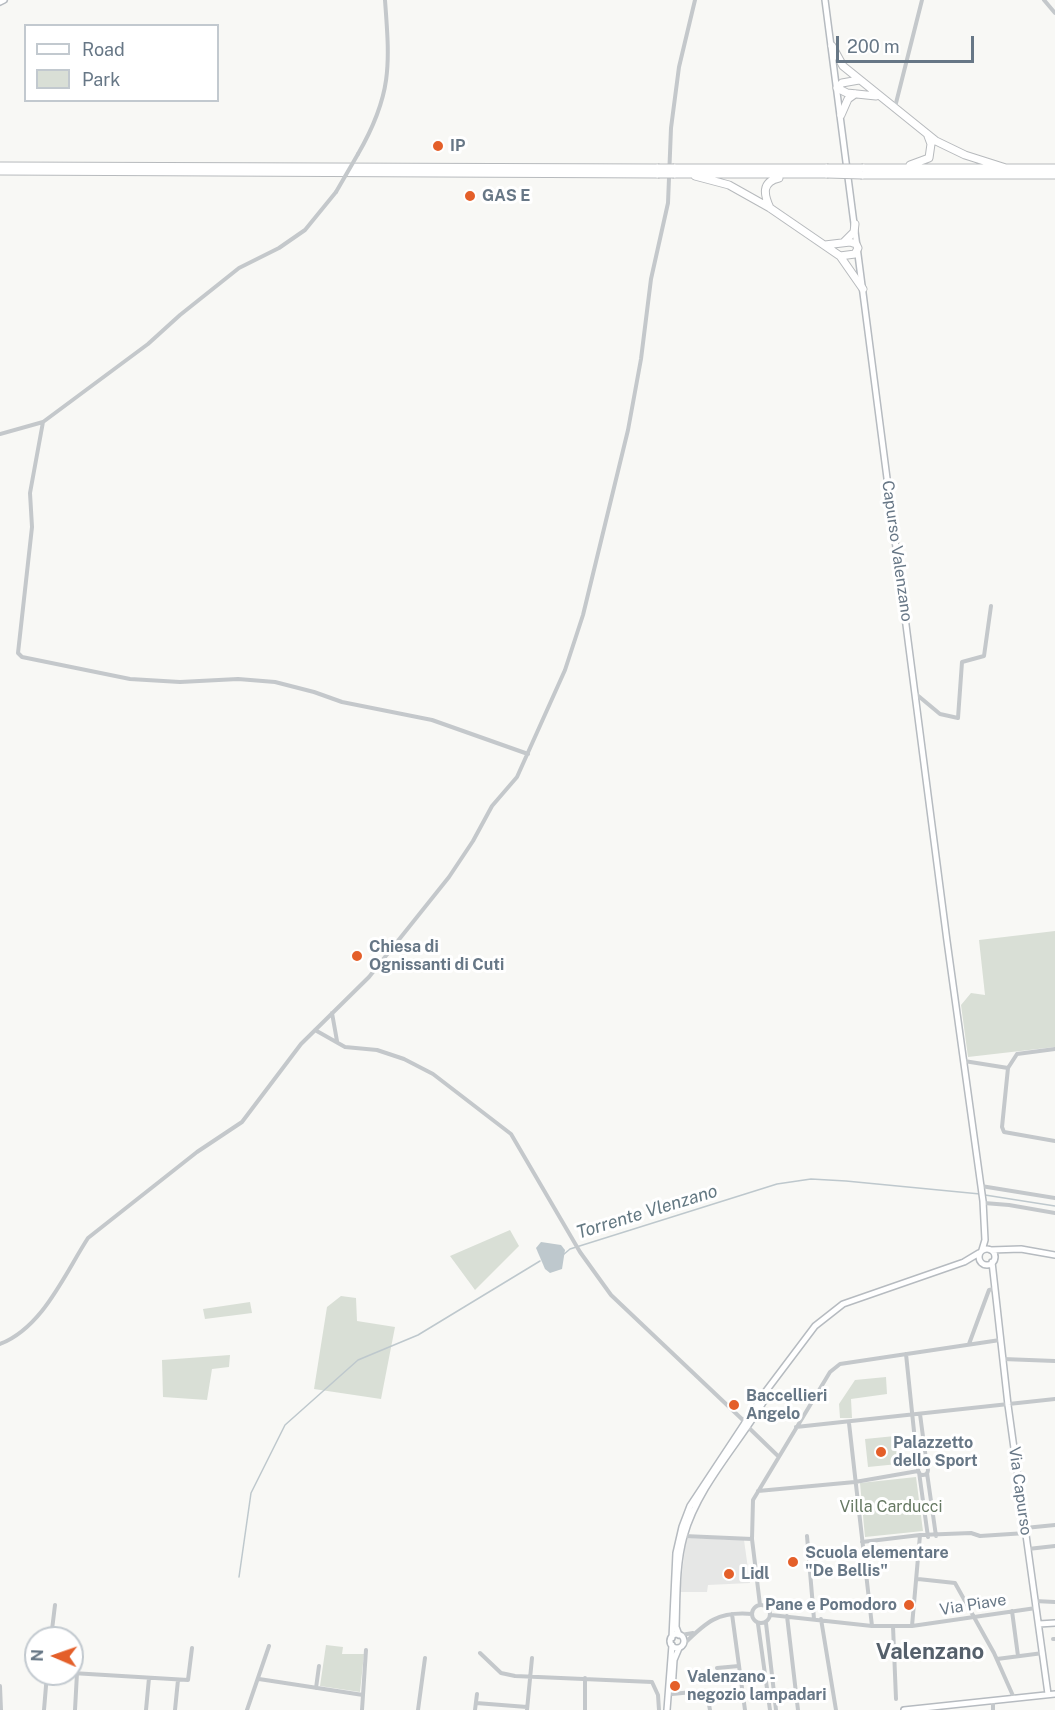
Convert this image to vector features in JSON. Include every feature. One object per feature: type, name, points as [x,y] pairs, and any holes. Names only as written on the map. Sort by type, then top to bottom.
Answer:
[{"type":"highway","points":[[832,46],[843,66],[859,81],[927,134],[954,151],[1010,168]]},
{"type":"highway","points":[[859,81],[842,83],[837,88],[855,94],[879,97]]},
{"type":"highway","points":[[841,115],[848,99],[855,94]]},
{"type":"highway","points":[[862,172],[924,161],[931,151],[927,134]]},
{"type":"highway","points":[[0,166],[658,171]]},
{"type":"highway","points":[[878,168],[1055,168]]},
{"type":"highway","points":[[0,171],[674,171],[1055,175]]},
{"type":"highway","points":[[674,171],[729,185],[770,208],[840,256],[863,289]]},
{"type":"highway","points":[[695,176],[825,172]]},
{"type":"highway","points":[[770,208],[764,195],[771,180],[825,172]]},
{"type":"highway","points":[[844,242],[854,232],[855,224]]},
{"type":"highway","points":[[822,245],[844,242],[856,244],[858,248],[851,256],[840,256]]},
{"type":"street","points":[[0,434],[43,422],[148,345],[180,315],[239,268],[279,248],[304,230],[336,192],[375,125],[386,94],[389,51],[385,0]]},
{"type":"street","points":[[0,1344],[17,1337],[31,1325],[87,1238],[99,1227],[126,1210],[197,1152],[242,1122],[280,1069],[332,1011],[369,977],[449,877],[473,841],[492,806],[518,777],[565,670],[584,615],[628,430],[641,359],[651,279],[668,202],[670,128],[679,67],[695,0]]},
{"type":"street","name":"Capurso Valenzano","points":[[825,0],[985,1224]]},
{"type":"street","points":[[895,110],[922,0]]},
{"type":"street","points":[[1044,0],[1055,13]]},
{"type":"street","points":[[43,422],[30,493],[32,527],[19,629],[18,653],[22,657],[130,679],[275,682],[342,702],[432,720],[528,754]]},
{"type":"street","points":[[915,693],[940,714],[958,718],[962,662],[984,656],[991,606]]},
{"type":"street","points":[[332,1011],[337,1042]]},
{"type":"street","points":[[315,1030],[345,1047],[377,1050],[404,1059],[433,1074],[511,1134],[580,1252],[611,1295],[778,1456]]},
{"type":"street","points":[[1055,1049],[1017,1054],[1008,1068],[1003,1130],[1055,1141]]},
{"type":"street","points":[[964,1061],[1008,1068]]},
{"type":"street","points":[[981,1187],[1055,1198]]},
{"type":"street","points":[[983,1202],[1009,1204],[1055,1213]]},
{"type":"street","points":[[985,1224],[990,1249],[989,1262]]},
{"type":"street","points":[[980,1252],[985,1224]]},
{"type":"street","points":[[681,1646],[680,1635],[676,1627],[684,1536],[701,1497],[776,1378],[808,1334],[830,1312],[867,1294],[964,1262],[980,1252],[990,1249],[1055,1255]]},
{"type":"street","points":[[964,1262],[989,1262],[1008,1250]]},
{"type":"street","points":[[980,1252],[989,1262]]},
{"type":"street","name":"Via Capurso","points":[[989,1262],[1025,1531],[1052,1694]]},
{"type":"street","points":[[969,1345],[989,1290],[993,1288]]},
{"type":"street","points":[[760,1605],[751,1510],[757,1491],[830,1372],[840,1364],[1000,1340]]},
{"type":"street","points":[[906,1354],[928,1537]]},
{"type":"street","points":[[1002,1359],[1055,1361]]},
{"type":"street","points":[[796,1427],[1055,1399]]},
{"type":"street","points":[[920,1414],[936,1536]]},
{"type":"street","points":[[849,1423],[873,1626]]},
{"type":"street","points":[[669,1710],[675,1562],[681,1527],[696,1496],[747,1424]]},
{"type":"street","points":[[914,1427],[922,1426]]},
{"type":"street","points":[[757,1491],[855,1482],[919,1471],[923,1466],[927,1467]]},
{"type":"street","points":[[919,1471],[923,1475],[927,1473]]},
{"type":"street","points":[[926,1522],[934,1521]]},
{"type":"street","points":[[862,1542],[920,1535],[928,1537],[1025,1531],[1055,1526]]},
{"type":"street","points":[[912,1626],[918,1579],[920,1535]]},
{"type":"street","points":[[684,1536],[752,1539]]},
{"type":"street","points":[[807,1536],[814,1618]]},
{"type":"street","points":[[1028,1548],[1055,1546]]},
{"type":"street","points":[[918,1579],[955,1582],[997,1659],[1014,1698]]},
{"type":"street","name":"Via Piave","points":[[771,1615],[873,1626],[912,1626],[1055,1602]]},
{"type":"street","points":[[52,1626],[55,1605]]},
{"type":"street","points":[[760,1605],[753,1609],[752,1614],[758,1624],[770,1710]]},
{"type":"street","points":[[760,1605],[768,1608],[771,1615],[765,1623],[776,1710]]},
{"type":"street","points":[[1012,1611],[1018,1656]]},
{"type":"street","points":[[670,1694],[674,1660],[681,1646],[694,1633],[706,1622],[732,1614],[752,1614]]},
{"type":"street","points":[[732,1614],[745,1710]]},
{"type":"street","points":[[787,1616],[798,1710]]},
{"type":"street","points":[[821,1619],[836,1710]]},
{"type":"street","points":[[758,1624],[765,1623]]},
{"type":"street","points":[[1039,1624],[1055,1623]]},
{"type":"street","points":[[893,1626],[896,1699]]},
{"type":"street","points":[[672,1641],[680,1635],[694,1633]]},
{"type":"street","points":[[672,1641],[681,1646]]},
{"type":"street","points":[[247,1710],[269,1646]]},
{"type":"street","points":[[84,1674],[178,1680],[189,1678],[192,1648]]},
{"type":"street","points":[[362,1710],[366,1650]]},
{"type":"street","points":[[997,1659],[1044,1652]]},
{"type":"street","points":[[480,1653],[501,1673],[530,1677],[652,1682],[658,1695],[659,1710]]},
{"type":"street","points":[[418,1710],[425,1658]]},
{"type":"street","points":[[476,1703],[527,1708],[532,1658]]},
{"type":"street","points":[[316,1688],[319,1666]]},
{"type":"street","points":[[717,1668],[739,1666]]},
{"type":"street","points":[[147,1710],[149,1678]]},
{"type":"street","points":[[585,1678],[585,1710]]},
{"type":"street","points":[[258,1679],[363,1695]]},
{"type":"street","points":[[175,1710],[178,1680]]},
{"type":"street","points":[[0,1686],[2,1710]]},
{"type":"street","points":[[44,1710],[46,1686]]},
{"type":"street","points":[[74,1686],[75,1710]]},
{"type":"street","points":[[658,1695],[703,1691],[707,1694],[710,1710]]},
{"type":"street","points":[[475,1710],[477,1694]]},
{"type":"street","points":[[904,1710],[1052,1694]]},
{"type":"street","points":[[993,1700],[993,1710]]},
{"type":"shaded area","points":[[541,1242],[561,1245],[565,1250],[562,1269],[550,1273],[545,1269],[536,1248]]},
{"type":"shaded area","points":[[686,1538],[744,1540],[750,1583],[708,1585],[707,1592],[680,1592]]},
{"type":"green space","points":[[1055,931],[1055,1047],[968,1057],[961,1005],[971,993],[985,995],[979,940]]},
{"type":"green space","points":[[510,1230],[519,1246],[475,1290],[450,1256]]},
{"type":"green space","points":[[341,1296],[356,1298],[357,1321],[395,1327],[381,1399],[314,1389],[327,1307]]},
{"type":"green space","points":[[250,1302],[252,1313],[205,1319],[203,1309]]},
{"type":"green space","points":[[230,1355],[229,1367],[212,1369],[207,1400],[163,1397],[162,1360]]},
{"type":"green space","points":[[886,1377],[887,1394],[851,1399],[852,1418],[840,1418],[839,1404],[855,1380]]},
{"type":"green space","name":"Palazzetto dello Sport","points":[[895,1436],[898,1464],[868,1467],[865,1439]]},
{"type":"green space","name":"Villa Carducci","points":[[916,1477],[923,1531],[865,1537],[860,1483]]},
{"type":"green space","points":[[326,1645],[343,1647],[342,1654],[364,1654],[360,1692],[320,1686]]},
{"type":"waterway","name":"Torrente Vlenzano","points":[[563,1255],[570,1249],[777,1184],[811,1179],[980,1194]]},
{"type":"waterway","name":"Torrente Vlenzano","points":[[985,1195],[1055,1206]]},
{"type":"waterway","name":"Torrente Vlenzano","points":[[239,1577],[251,1493],[285,1425],[358,1360],[418,1335],[540,1261]]},
{"type":"place","name":"IP","points":[[438,146]]},
{"type":"place","name":"GAS E","points":[[470,196]]},
{"type":"place","name":"Chiesa di Ognissanti di Cuti","points":[[357,956]]},
{"type":"place","name":"Baccellieri Angelo","points":[[734,1405]]},
{"type":"place","name":"Palazzetto dello Sport","points":[[881,1452]]},
{"type":"place","name":"Scuola elementare \"De Bellis\"","points":[[793,1562]]},
{"type":"place","name":"Lidl","points":[[729,1574]]},
{"type":"place","name":"Pane e Pomodoro","points":[[909,1605]]},
{"type":"place","name":"Valenzano - negozio lampadari","points":[[675,1686]]},
{"type":"district","name":"Valenzano","points":[[930,1652]]}]
